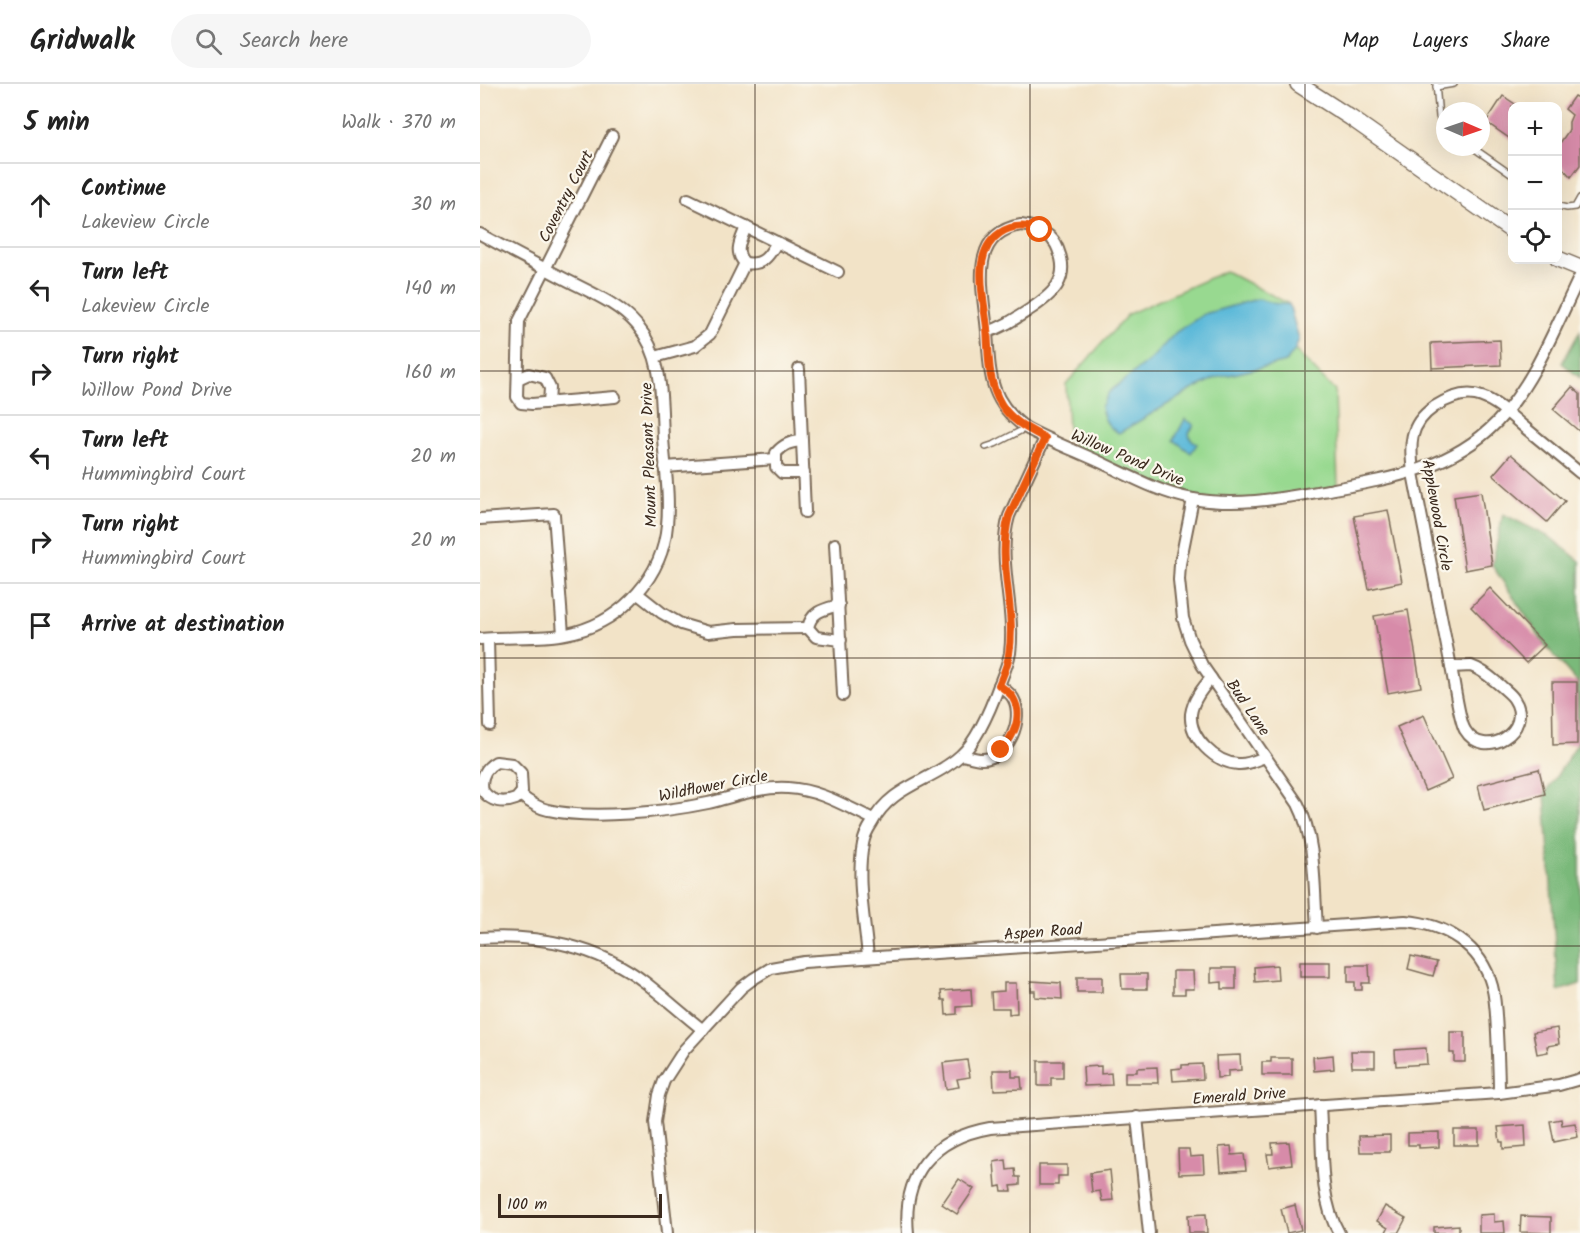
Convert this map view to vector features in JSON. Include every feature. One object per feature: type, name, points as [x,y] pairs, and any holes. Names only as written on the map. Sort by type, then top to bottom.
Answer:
[{"type":"main road","points":[[1298,84],[1351,118],[1508,228]]},
{"type":"main road","points":[[1562,261],[1578,266]]},
{"type":"street","name":"Coventry Court","points":[[518,378],[519,321],[612,136]]},
{"type":"street","points":[[688,199],[838,272]]},
{"type":"street","points":[[987,332],[1004,327],[1049,297],[1059,282],[1062,270],[1061,256],[1053,240],[1040,230],[1020,225],[998,234],[986,247],[981,267],[990,377],[997,397],[1013,419],[1045,438]]},
{"type":"street","points":[[746,227],[739,246],[739,255],[745,263],[763,262],[769,257],[777,242]]},
{"type":"street","name":"Mount Pleasant Drive","points":[[480,234],[617,307],[638,326],[648,340],[655,357],[661,386],[668,505],[666,537],[655,567],[638,594],[618,611],[594,625],[563,634],[484,639]]},
{"type":"street","points":[[655,357],[695,346],[710,334],[745,263]]},
{"type":"street","name":"Willow Pond Drive","points":[[868,957],[861,856],[863,842],[873,819],[889,799],[900,790],[945,767],[962,755],[979,729],[999,685],[1008,663],[1011,637],[1004,546],[1005,529],[1045,438],[1149,485],[1193,499],[1229,503],[1273,500],[1413,472],[1461,451],[1506,412],[1532,373],[1578,266]]},
{"type":"street","points":[[798,369],[805,512]]},
{"type":"street","points":[[549,403],[550,388],[545,378],[529,374],[518,378],[517,397],[520,403],[549,403],[615,397]]},
{"type":"street","name":"Applewood Circle","points":[[1451,667],[1471,666],[1480,669],[1514,698],[1519,710],[1519,718],[1515,729],[1505,739],[1498,742],[1478,741],[1464,729],[1451,667],[1413,472],[1410,445],[1413,433],[1421,419],[1436,406],[1456,396],[1482,397],[1506,412],[1580,473]]},
{"type":"street","points":[[802,441],[788,442],[783,446],[776,453],[776,467],[782,472],[804,473]]},
{"type":"street","points":[[665,467],[776,459]]},
{"type":"street","name":"Bud Lane","points":[[1193,499],[1180,564],[1180,599],[1183,618],[1202,665],[1305,817],[1310,840],[1317,928]]},
{"type":"street","points":[[480,519],[554,514],[563,634]]},
{"type":"street","points":[[835,544],[843,695]]},
{"type":"street","points":[[638,594],[662,614],[681,624],[708,632],[808,628]]},
{"type":"street","points":[[808,628],[818,611],[839,605]]},
{"type":"street","points":[[808,628],[816,637],[841,640]]},
{"type":"street","points":[[484,639],[490,726]]},
{"type":"street","points":[[1210,678],[1193,706],[1192,724],[1196,736],[1213,754],[1225,761],[1241,765],[1265,757]]},
{"type":"street","points":[[962,755],[988,758],[1001,750],[1014,733],[1017,723],[1014,698],[999,685]]},
{"type":"street","name":"Wildflower Circle","points":[[520,795],[537,807],[549,811],[612,814],[652,812],[694,806],[764,789],[786,788],[823,794],[873,819]]},
{"type":"street","name":"Aspen Road","points":[[667,1233],[655,1122],[659,1095],[672,1068],[684,1050],[753,978],[771,968],[804,962],[1405,921],[1421,922],[1446,930],[1468,946],[1479,958],[1492,986],[1495,1003],[1499,1093]]},
{"type":"street","points":[[480,938],[520,936],[551,941],[602,957],[645,982],[703,1030]]},
{"type":"street","name":"Emerald Drive","points":[[908,1233],[909,1202],[917,1175],[934,1152],[946,1142],[971,1131],[1137,1117],[1499,1093],[1580,1079]]},
{"type":"street","points":[[1320,1106],[1329,1211],[1339,1233]]},
{"type":"street","points":[[1137,1117],[1149,1233]]},
{"type":"lane","points":[[1438,102],[1436,86],[1454,84]]},
{"type":"lane","points":[[1485,156],[1508,172]]},
{"type":"lane","points":[[1562,207],[1575,207],[1580,198]]},
{"type":"lane","points":[[986,447],[1026,428]]},
{"type":"green space","points":[[1225,271],[1289,304],[1299,339],[1295,350],[1335,391],[1338,488],[1273,500],[1193,499],[1076,451],[1068,431],[1066,384],[1128,314]]},
{"type":"green space","points":[[1580,331],[1580,378],[1562,363]]},
{"type":"green space","points":[[1503,514],[1551,538],[1580,561],[1580,984],[1558,991],[1545,794],[1577,744],[1577,682],[1545,645],[1492,565]]},
{"type":"water","points":[[1257,299],[1277,304],[1289,304],[1299,339],[1295,350],[1286,362],[1216,378],[1119,433],[1109,425],[1101,407],[1109,392],[1151,359],[1176,332],[1204,314]]},
{"type":"water","points":[[1185,419],[1194,425],[1189,433],[1190,438],[1197,444],[1191,453],[1174,440]]},
{"type":"building","points":[[1503,96],[1512,102],[1508,102],[1508,137],[1490,125],[1490,116]]},
{"type":"building","points":[[1574,96],[1580,99],[1580,165],[1571,177],[1562,167],[1562,140],[1569,130],[1572,115],[1565,109]]},
{"type":"building","points":[[1500,340],[1501,365],[1432,368],[1431,343]]},
{"type":"building","points":[[1572,387],[1580,394],[1580,432],[1553,409]]},
{"type":"building","points":[[1511,454],[1565,501],[1547,522],[1493,475]]},
{"type":"building","points":[[1481,492],[1492,565],[1465,570],[1454,496]]},
{"type":"building","points":[[1388,510],[1402,582],[1369,589],[1354,516]]},
{"type":"building","points":[[1490,588],[1545,645],[1526,663],[1471,607]]},
{"type":"building","points":[[1408,610],[1421,687],[1388,693],[1374,616]]},
{"type":"building","points":[[1552,682],[1577,682],[1577,744],[1553,745]]},
{"type":"building","points":[[1424,715],[1452,779],[1425,791],[1397,727]]},
{"type":"building","points":[[1539,769],[1545,794],[1484,810],[1478,785]]},
{"type":"building","points":[[1411,956],[1437,962],[1433,976],[1408,969]]},
{"type":"building","points":[[1300,962],[1330,962],[1330,977],[1300,977]]},
{"type":"building","points":[[1277,965],[1278,980],[1255,982],[1254,967]]},
{"type":"building","points":[[1348,965],[1369,965],[1370,983],[1362,983],[1362,990],[1355,990],[1355,982],[1348,982]]},
{"type":"building","points":[[1211,968],[1236,968],[1236,989],[1222,989],[1222,982],[1211,983]]},
{"type":"building","points":[[1173,971],[1193,971],[1194,989],[1185,989],[1185,994],[1173,994]]},
{"type":"building","points":[[1121,974],[1147,974],[1147,989],[1122,989]]},
{"type":"building","points":[[1077,977],[1102,977],[1102,992],[1077,992]]},
{"type":"building","points":[[1031,981],[1061,983],[1062,999],[1035,997],[1035,991],[1031,991]]},
{"type":"building","points":[[1004,983],[1016,983],[1017,1013],[1009,1014],[1009,1008],[992,1008],[991,992],[1004,991]]},
{"type":"building","points":[[971,989],[972,1006],[957,1007],[957,1014],[946,1015],[945,1000],[942,1000],[941,991]]},
{"type":"building","points":[[1557,1028],[1559,1044],[1547,1046],[1548,1052],[1537,1054],[1533,1032]]},
{"type":"building","points":[[1450,1032],[1465,1032],[1465,1062],[1454,1062],[1454,1053],[1450,1053]]},
{"type":"building","points":[[1426,1048],[1427,1064],[1396,1066],[1395,1050]]},
{"type":"building","points":[[1351,1051],[1375,1051],[1375,1067],[1352,1067]]},
{"type":"building","points":[[1240,1055],[1241,1070],[1228,1071],[1228,1077],[1217,1078],[1216,1056]]},
{"type":"building","points":[[1333,1055],[1334,1069],[1314,1071],[1313,1057]]},
{"type":"building","points":[[1271,1058],[1292,1058],[1292,1075],[1262,1075],[1262,1062],[1271,1062]]},
{"type":"building","points":[[967,1060],[970,1077],[957,1079],[959,1087],[946,1089],[943,1063]]},
{"type":"building","points":[[1038,1061],[1063,1061],[1063,1078],[1051,1078],[1051,1086],[1038,1086]]},
{"type":"building","points":[[1202,1064],[1203,1079],[1173,1081],[1172,1069],[1182,1068],[1182,1065]]},
{"type":"building","points":[[1101,1066],[1101,1074],[1111,1073],[1112,1085],[1084,1086],[1083,1067]]},
{"type":"building","points":[[1157,1067],[1158,1083],[1125,1083],[1125,1072],[1137,1072],[1137,1068]]},
{"type":"building","points":[[993,1070],[1012,1070],[1012,1077],[1021,1077],[1022,1089],[994,1090]]},
{"type":"building","points":[[1561,1119],[1562,1125],[1575,1123],[1578,1137],[1554,1142],[1550,1121]]},
{"type":"building","points":[[1525,1125],[1526,1147],[1503,1149],[1498,1127]]},
{"type":"building","points":[[1454,1130],[1479,1130],[1479,1145],[1454,1145]]},
{"type":"building","points":[[1439,1132],[1439,1147],[1419,1148],[1419,1145],[1408,1145],[1408,1133]]},
{"type":"building","points":[[1390,1135],[1390,1152],[1360,1152],[1359,1136]]},
{"type":"building","points":[[1289,1142],[1292,1164],[1269,1167],[1267,1154],[1273,1154],[1272,1143]]},
{"type":"building","points":[[1231,1146],[1232,1155],[1244,1154],[1246,1170],[1221,1172],[1219,1147]]},
{"type":"building","points":[[1178,1149],[1189,1149],[1190,1157],[1203,1156],[1204,1173],[1179,1174]]},
{"type":"building","points":[[1006,1160],[1007,1170],[1015,1169],[1016,1177],[1020,1177],[1020,1185],[1011,1186],[1012,1191],[1002,1191],[1001,1186],[996,1187],[994,1162]]},
{"type":"building","points":[[1039,1165],[1067,1165],[1067,1176],[1058,1176],[1058,1185],[1039,1185]]},
{"type":"building","points":[[1110,1170],[1113,1200],[1102,1201],[1100,1191],[1092,1192],[1090,1173]]},
{"type":"building","points":[[959,1179],[974,1189],[957,1214],[942,1204]]},
{"type":"building","points":[[1295,1205],[1301,1230],[1287,1233],[1281,1209]]},
{"type":"building","points":[[1385,1206],[1406,1218],[1398,1233],[1386,1232],[1388,1228],[1377,1221]]},
{"type":"building","points":[[1206,1214],[1207,1233],[1189,1233],[1188,1215]]},
{"type":"building","points":[[1494,1214],[1494,1222],[1504,1221],[1505,1233],[1479,1233],[1479,1215]]},
{"type":"building","points":[[1521,1216],[1551,1217],[1551,1233],[1520,1232]]},
{"type":"building","points":[[1459,1225],[1459,1233],[1434,1233],[1434,1227]]},
{"type":"route","points":[[1001,750],[1014,733],[1017,723],[1014,698],[999,685],[1008,663],[1011,637],[1004,546],[1005,529],[1045,438],[1013,419],[1003,407],[992,385],[981,267],[986,247],[998,234],[1020,225],[1040,230]]}]
